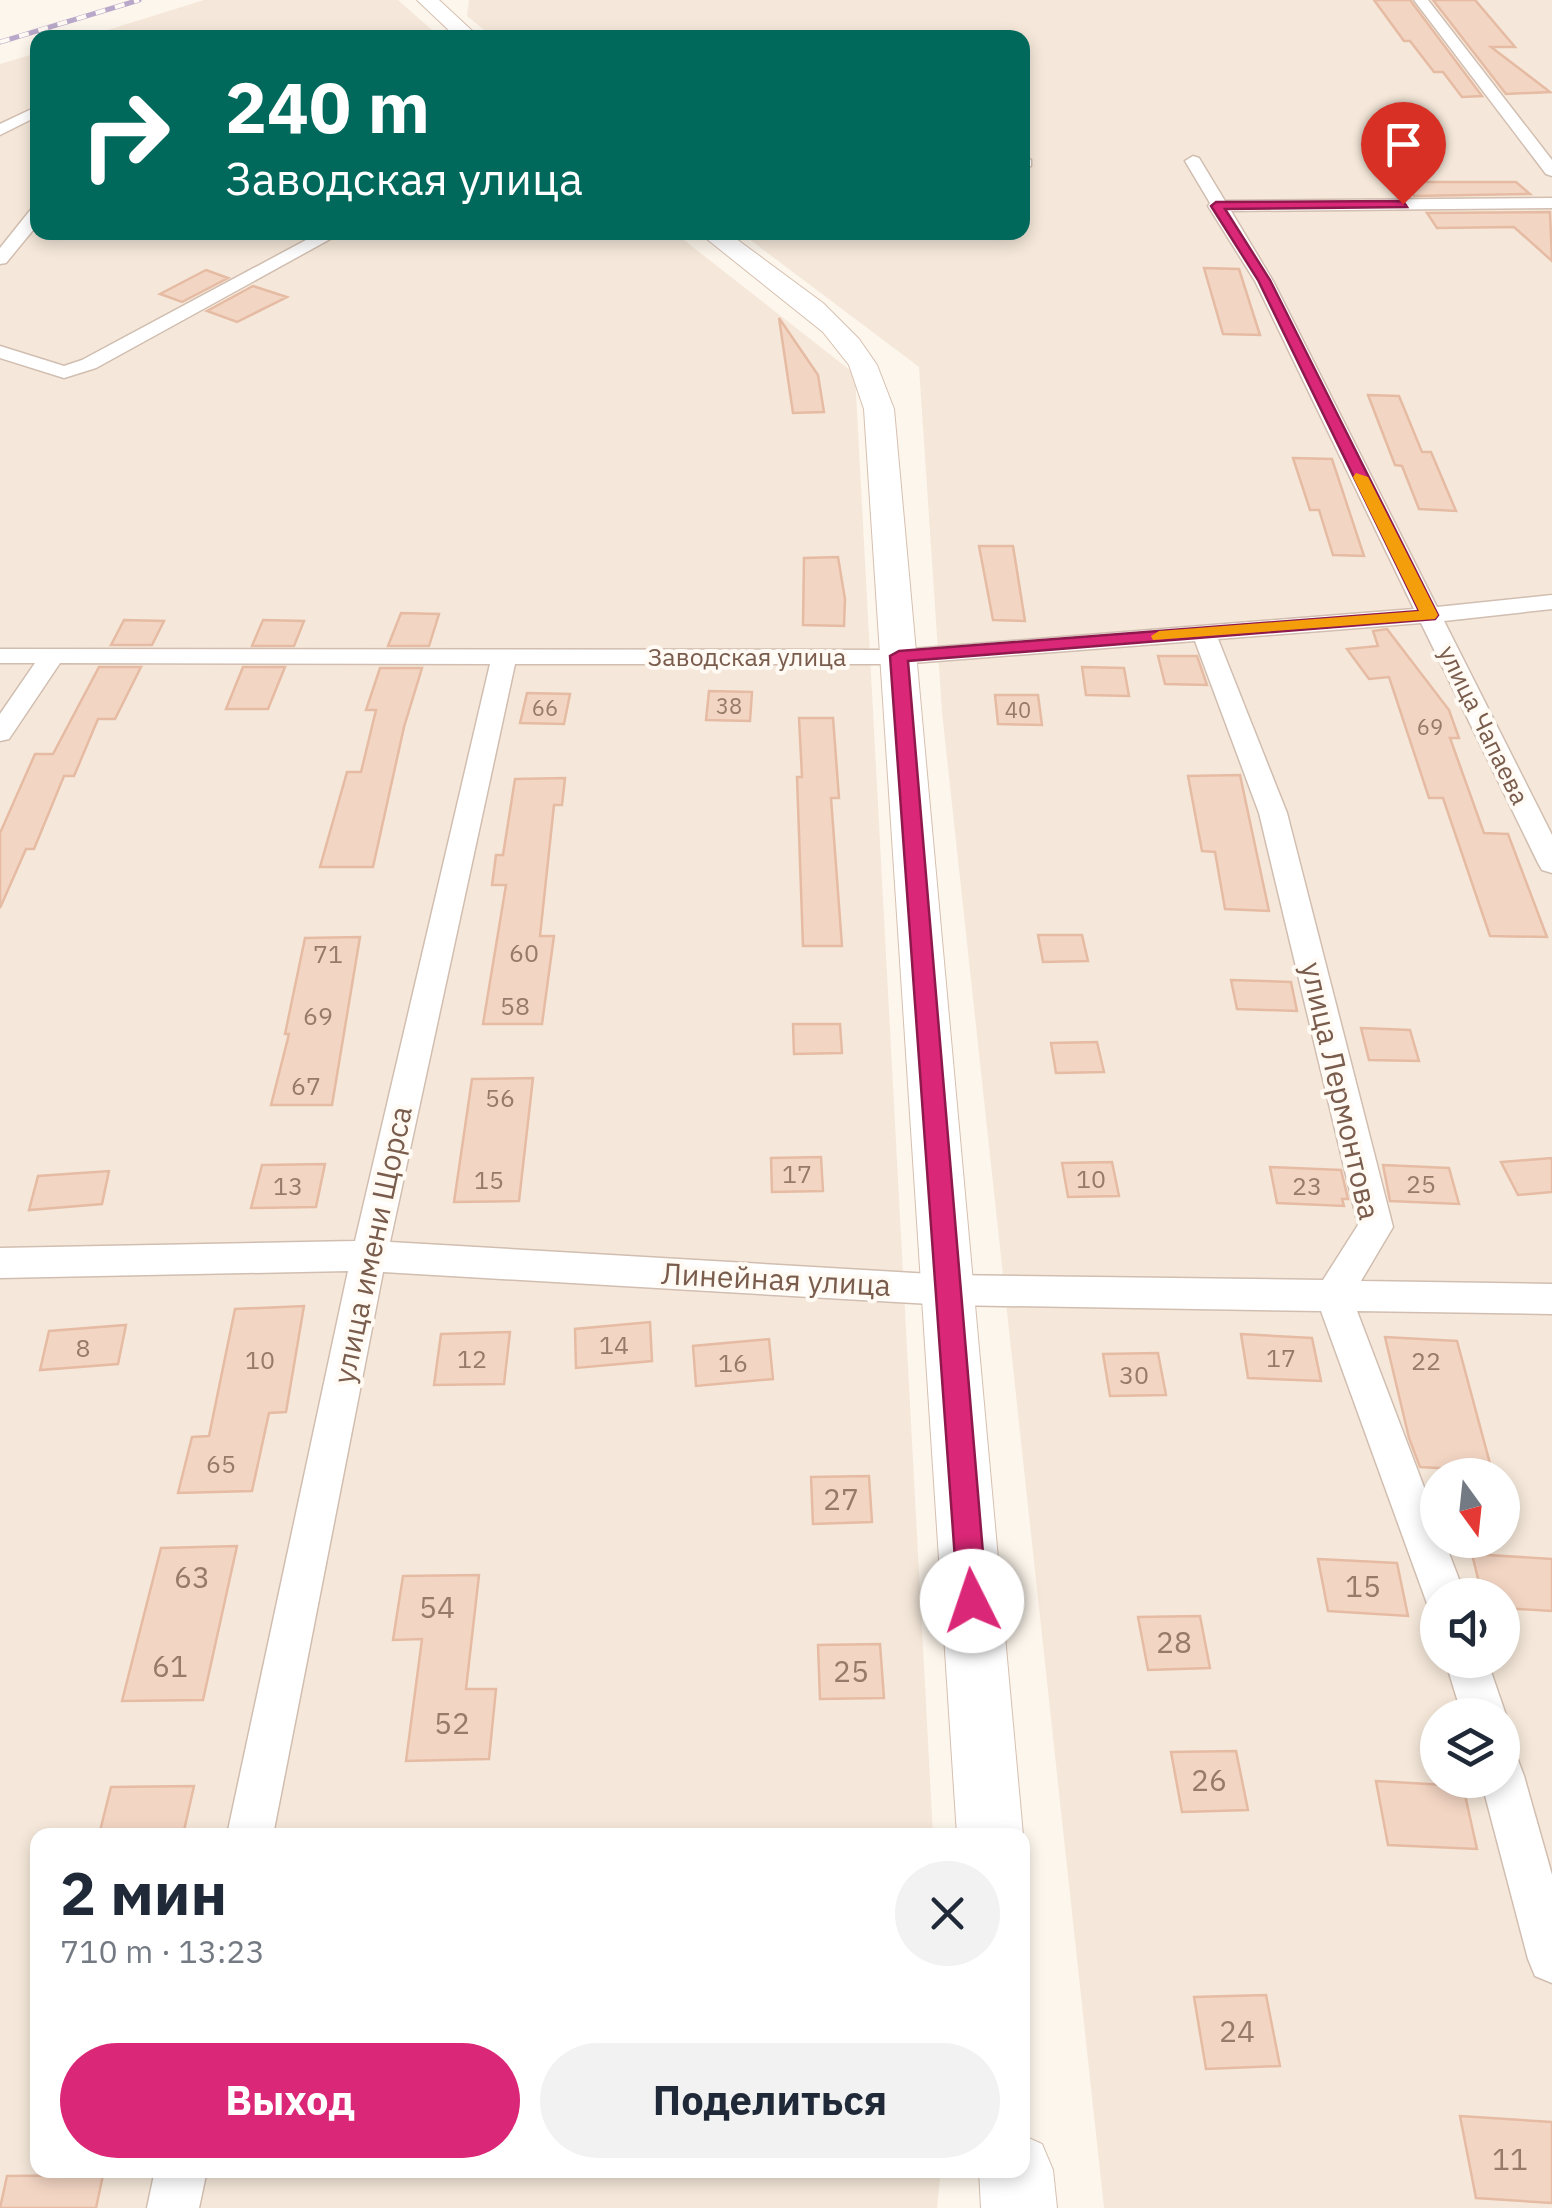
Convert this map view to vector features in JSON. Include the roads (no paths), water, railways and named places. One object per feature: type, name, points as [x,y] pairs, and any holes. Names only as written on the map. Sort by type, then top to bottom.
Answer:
[{"type":"street","points":[[427,0],[461,30]]},
{"type":"street","points":[[1421,0],[1552,171]]},
{"type":"street","points":[[0,130],[30,114]]},
{"type":"street","name":"улица Чапаева","points":[[1193,162],[1264,280],[1552,863]]},
{"type":"street","points":[[1216,206],[1552,203]]},
{"type":"street","points":[[0,258],[30,222]]},
{"type":"street","points":[[0,352],[64,372],[89,364],[320,240]]},
{"type":"street","points":[[721,240],[803,302],[843,338],[864,366],[879,409],[989,1828]]},
{"type":"street","name":"Заводская улица","points":[[0,656],[899,656],[1552,602]]},
{"type":"street","name":"улица Лермонтова","points":[[1204,633],[1273,812],[1376,1227],[1333,1296]]},
{"type":"street","name":"улица имени Щорса","points":[[251,1828],[369,1256],[504,657]]},
{"type":"street","points":[[0,733],[51,658]]},
{"type":"street","name":"Линейная улица","points":[[0,1263],[369,1256],[948,1290],[1552,1298]]},
{"type":"street","points":[[1333,1296],[1438,1578]]},
{"type":"street","points":[[1508,1798],[1552,1959]]},
{"type":"street","points":[[173,2208],[179,2178]]},
{"type":"street","points":[[1017,2178],[1019,2208]]},
{"type":"railway","points":[[40,30],[139,0]]},
{"type":"railway","points":[[0,42],[30,33]]}]
